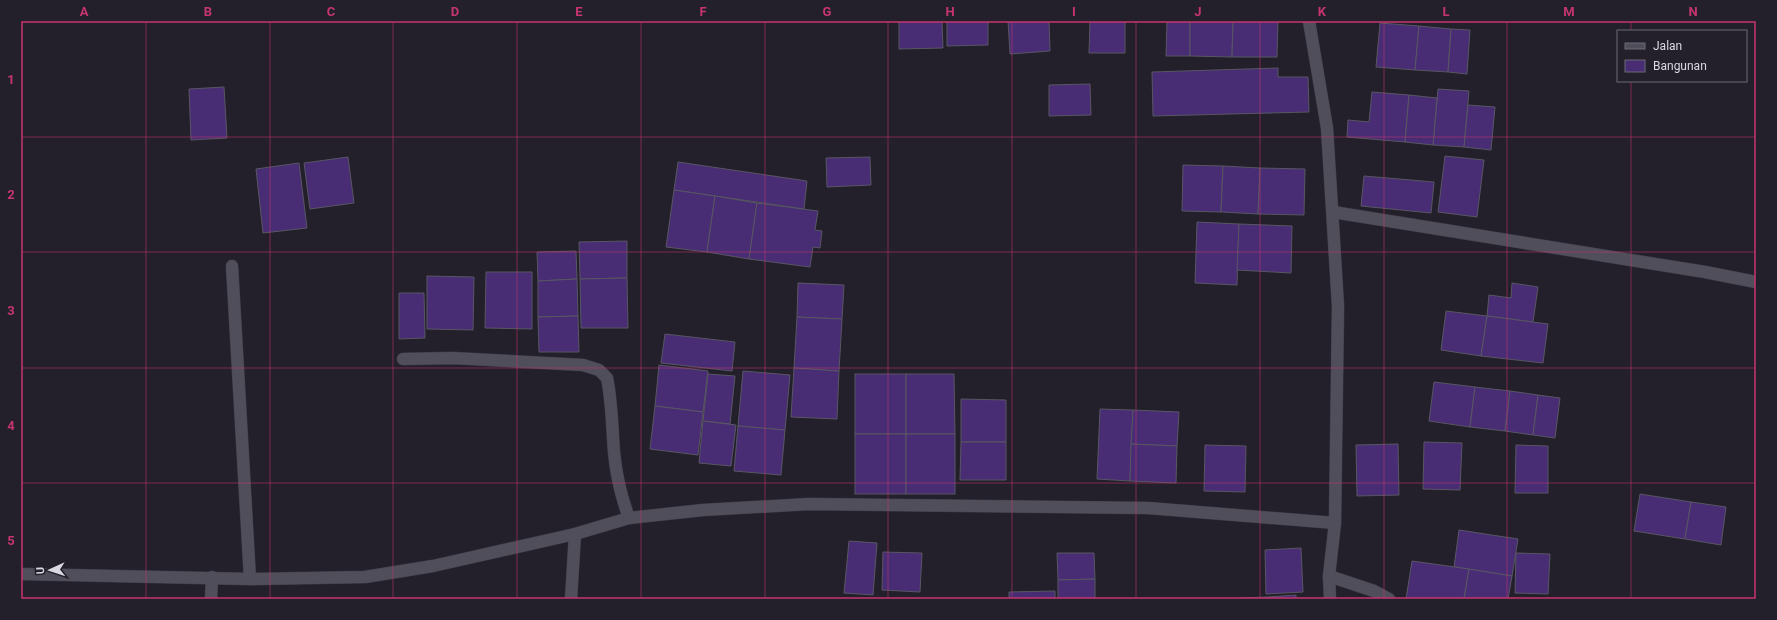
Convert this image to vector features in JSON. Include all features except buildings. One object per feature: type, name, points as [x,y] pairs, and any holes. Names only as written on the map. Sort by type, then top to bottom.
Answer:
[{"type":"street","points":[[1309,21],[1327,128],[1338,306],[1334,523],[1329,576],[1330,599]]},
{"type":"street","points":[[1333,212],[1698,270],[1756,282]]},
{"type":"street","points":[[232,266],[250,579]]},
{"type":"street","points":[[403,359],[452,358],[583,366],[599,370],[607,378],[613,416],[615,461],[620,491],[629,518]]},
{"type":"street","points":[[21,574],[250,579],[365,577],[433,566],[575,534],[629,518],[703,510],[809,504],[1148,508],[1334,523]]},
{"type":"street","points":[[571,599],[575,534]]},
{"type":"street","points":[[1329,576],[1374,591],[1390,599]]},
{"type":"street","points":[[211,599],[212,577]]}]
